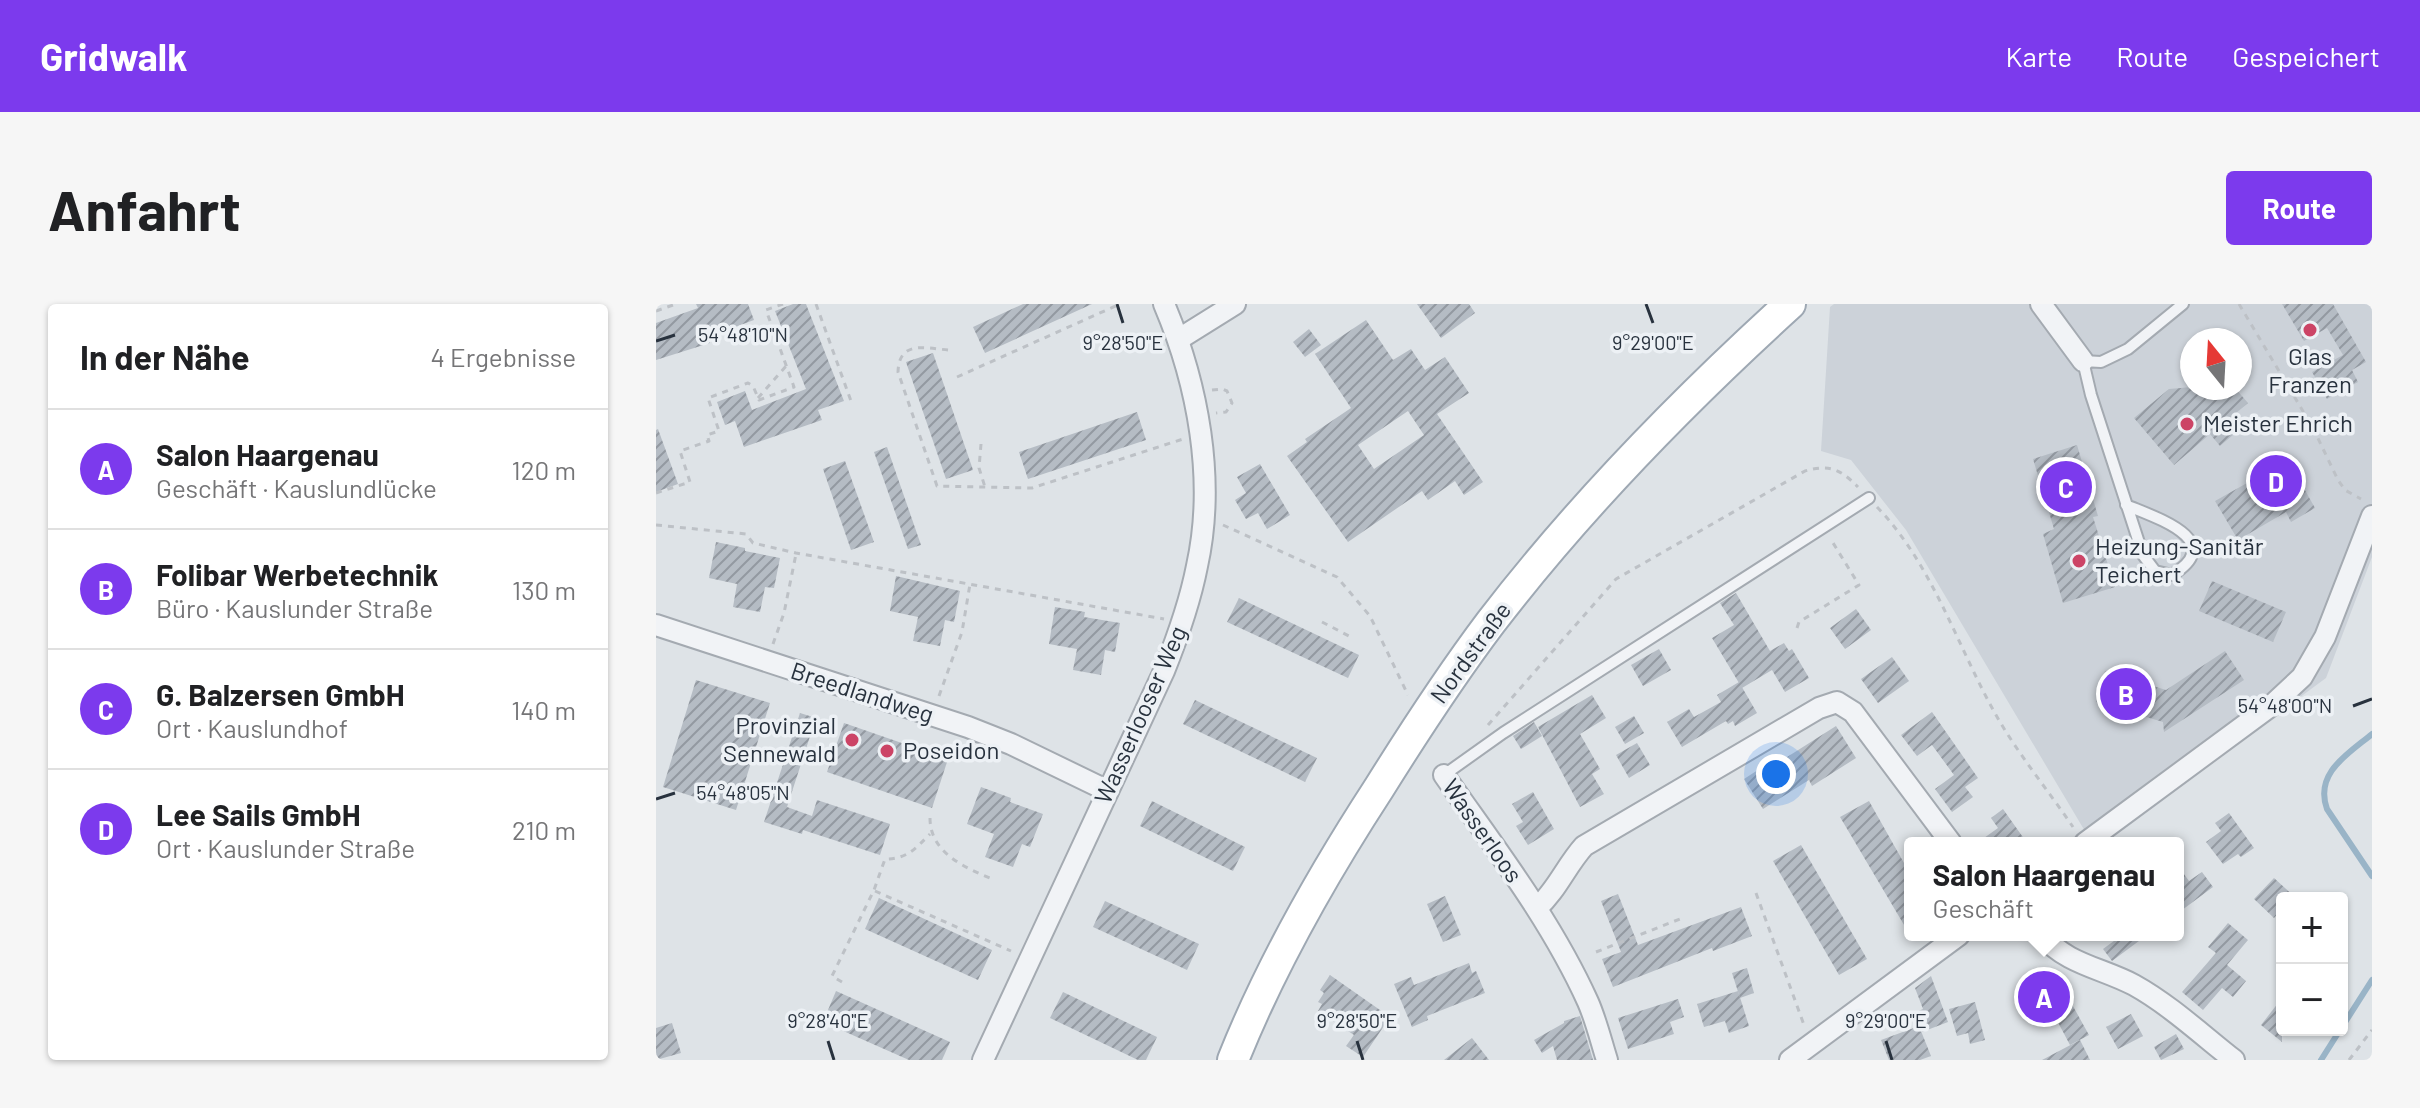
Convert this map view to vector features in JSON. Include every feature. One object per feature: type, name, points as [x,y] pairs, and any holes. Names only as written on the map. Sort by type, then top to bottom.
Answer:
[{"type":"main road","name":"Nordstraße","points":[[1233,1060],[1296,927],[1350,833],[1415,731],[1491,622],[1642,445],[1709,377],[1790,304]]},
{"type":"street","name":"Wasserlooser Weg","points":[[983,1060],[1164,671],[1183,623],[1198,563],[1203,516],[1200,433],[1190,375],[1164,304]]},
{"type":"street","points":[[1179,339],[1235,304]]},
{"type":"street","points":[[2041,304],[2083,361]]},
{"type":"street","points":[[2080,837],[2272,705],[2302,677],[2325,637],[2367,508]]},
{"type":"street","name":"Breedlandweg","points":[[656,625],[1011,744],[1108,791]]},
{"type":"street","points":[[1537,908],[1552,894],[1571,860],[1584,846],[1831,703],[1843,703],[1853,712],[1947,837]]},
{"type":"street","name":"Wasserloos","points":[[1444,775],[1537,908],[1589,1004],[1607,1060]]},
{"type":"street","points":[[1790,1060],[1951,941]]},
{"type":"street","points":[[2047,941],[2055,950],[2072,960],[2133,985],[2234,1060]]},
{"type":"lane","points":[[2126,505],[2182,530],[2190,540],[2192,553],[2185,567],[2172,575],[2155,571],[2143,555],[2126,505],[2091,395],[2083,361],[2101,362],[2128,349],[2183,304]]},
{"type":"lane","points":[[1444,775],[1503,733],[1869,498]]},
{"type":"path","points":[[656,311],[676,304]]},
{"type":"path","points":[[656,493],[690,482],[680,451],[709,441],[707,435],[719,431],[708,398],[748,383],[753,386],[759,400],[794,387],[763,304]]},
{"type":"path","points":[[766,310],[783,304]]},
{"type":"path","points":[[816,304],[851,401]]},
{"type":"path","points":[[957,377],[1120,304]]},
{"type":"path","points":[[2239,304],[2313,428],[2338,480],[2367,508]]},
{"type":"path","points":[[948,350],[916,347],[908,350],[901,357],[898,372],[937,486],[1032,488],[1200,433]]},
{"type":"path","points":[[758,398],[786,366]]},
{"type":"path","points":[[981,444],[979,468],[985,487]]},
{"type":"path","points":[[1484,729],[1616,579],[1805,471],[1823,466],[1845,474],[1897,527],[1933,586],[1997,716],[2080,837]]},
{"type":"path","points":[[1203,516],[1337,577],[1370,616],[1407,692],[1410,703],[1404,720],[1415,731]]},
{"type":"path","points":[[656,525],[746,534],[753,543],[796,553],[1183,623]]},
{"type":"path","points":[[1797,628],[1799,622],[1859,585],[1823,528]]},
{"type":"path","points":[[766,662],[784,613],[796,553]]},
{"type":"path","points":[[932,715],[962,632],[970,584]]},
{"type":"path","points":[[1322,622],[1349,636]]},
{"type":"path","points":[[930,818],[930,834],[940,848],[969,870],[995,880]]},
{"type":"path","points":[[842,982],[832,976],[874,890],[885,859],[902,859],[930,834]]},
{"type":"path","points":[[874,890],[1029,959]]},
{"type":"path","points":[[1756,893],[1813,1042]]},
{"type":"path","points":[[1596,952],[1685,917]]},
{"type":"path","points":[[2349,1060],[2372,1030]]},
{"type":"shaded area","points":[[1834,304],[2372,304],[2372,557],[2326,678],[2110,837],[2088,837],[1906,530],[1851,460],[1821,451],[1830,307]]},
{"type":"building","points":[[696,304],[748,304],[754,320],[708,337],[710,343],[656,360],[656,323],[698,308]]},
{"type":"building","points":[[793,304],[806,304],[844,401],[818,410],[822,420],[744,447],[735,421],[725,425],[717,402],[745,391],[752,410],[806,389],[775,311]]},
{"type":"building","points":[[1023,304],[1092,304],[985,353],[973,327]]},
{"type":"building","points":[[1417,304],[1469,304],[1475,313],[1441,338]]},
{"type":"building","points":[[2282,304],[2333,304],[2366,362],[2352,370],[2358,382],[2327,399],[2312,372],[2343,355],[2327,328],[2304,341]]},
{"type":"building","points":[[1366,320],[1393,360],[1411,349],[1425,370],[1445,357],[1469,393],[1437,414],[1483,482],[1464,495],[1455,481],[1428,500],[1422,491],[1348,542],[1287,456],[1307,442],[1305,439],[1351,408],[1315,354]],"holes":[[[1408,411],[1424,435],[1374,469],[1358,445]]]},
{"type":"building","points":[[1309,329],[1321,345],[1305,357],[1293,342]]},
{"type":"building","points":[[933,353],[973,470],[946,479],[906,362]]},
{"type":"building","name":"Meister Ehrich","points":[[2180,388],[2180,400],[2245,400],[2248,403],[2230,418],[2240,429],[2220,446],[2210,434],[2174,465],[2134,418],[2169,389]]},
{"type":"building","points":[[1137,412],[1146,440],[1028,479],[1019,452]]},
{"type":"building","points":[[656,430],[678,484],[656,492]]},
{"type":"building","points":[[2077,445],[2098,516],[2093,517],[2115,587],[2063,603],[2043,534],[2054,529],[2033,459]]},
{"type":"building","points":[[887,447],[921,545],[908,549],[874,452]]},
{"type":"building","points":[[2288,460],[2315,508],[2291,522],[2286,512],[2238,540],[2215,501]]},
{"type":"building","points":[[845,461],[874,542],[851,550],[823,469]]},
{"type":"building","points":[[1260,464],[1290,515],[1267,529],[1258,513],[1246,519],[1235,500],[1246,493],[1237,477]]},
{"type":"building","points":[[716,542],[780,558],[774,588],[765,587],[760,612],[733,607],[737,584],[709,578]]},
{"type":"building","points":[[896,576],[960,591],[954,622],[945,620],[940,646],[913,641],[918,617],[890,611]]},
{"type":"building","points":[[2212,581],[2286,612],[2273,642],[2199,611]]},
{"type":"building","points":[[1736,593],[1770,651],[1784,643],[1789,651],[1792,649],[1809,678],[1785,692],[1772,670],[1742,688],[1712,638],[1734,625],[1720,603]]},
{"type":"building","points":[[1239,598],[1359,655],[1348,678],[1227,622]]},
{"type":"building","points":[[1055,607],[1085,612],[1084,617],[1120,623],[1115,652],[1105,650],[1101,675],[1073,670],[1077,649],[1049,644]]},
{"type":"building","points":[[1856,609],[1871,630],[1845,649],[1830,628]]},
{"type":"building","points":[[1659,649],[1671,670],[1643,686],[1631,665]]},
{"type":"building","points":[[2225,651],[2244,680],[2164,732],[2163,722],[2096,702],[2105,671],[2166,690]]},
{"type":"building","points":[[1892,657],[1909,681],[1878,703],[1861,679]]},
{"type":"building","points":[[696,680],[770,703],[736,810],[663,787]]},
{"type":"building","points":[[1739,682],[1757,713],[1735,726],[1733,721],[1728,724],[1726,721],[1682,747],[1667,722],[1689,709],[1694,717],[1721,702],[1717,695]]},
{"type":"building","points":[[1592,695],[1606,718],[1580,734],[1600,769],[1592,774],[1604,794],[1580,807],[1538,727]]},
{"type":"building","points":[[1195,700],[1317,758],[1305,782],[1183,724]]},
{"type":"building","points":[[1932,712],[1978,778],[1965,787],[1973,797],[1952,812],[1935,789],[1954,775],[1932,745],[1917,756],[1901,735]]},
{"type":"building","points":[[800,713],[816,718],[787,807],[812,816],[817,800],[890,824],[880,855],[803,830],[802,834],[764,822]]},
{"type":"building","points":[[1634,716],[1644,733],[1625,744],[1615,727]]},
{"type":"building","points":[[1534,722],[1542,736],[1521,749],[1513,736]]},
{"type":"building","points":[[844,723],[948,759],[932,808],[827,772]]},
{"type":"building","points":[[1836,726],[1856,758],[1812,786],[1809,780],[1763,809],[1744,779],[1781,755],[1784,759]]},
{"type":"building","points":[[1637,743],[1650,765],[1629,778],[1616,755]]},
{"type":"building","points":[[981,787],[1043,814],[1030,847],[1022,844],[1013,867],[985,857],[994,834],[967,824]]},
{"type":"building","points":[[1533,792],[1554,829],[1528,845],[1516,826],[1523,822],[1512,804]]},
{"type":"building","points":[[1152,801],[1245,847],[1233,871],[1140,826]]},
{"type":"building","points":[[1869,801],[1904,863],[1904,925],[1840,817]]},
{"type":"building","points":[[2003,809],[2023,837],[1985,837],[1998,828],[1991,818]]},
{"type":"building","points":[[2229,813],[2254,848],[2223,864],[2206,842],[2221,831],[2215,823]]},
{"type":"building","points":[[1801,845],[1867,959],[1839,975],[1773,861]]},
{"type":"building","points":[[2202,872],[2213,887],[2184,909],[2184,874],[2189,881]]},
{"type":"building","points":[[2274,878],[2289,892],[2276,892],[2274,918],[2254,899]]},
{"type":"building","points":[[1618,894],[1638,945],[1741,907],[1752,936],[1713,951],[1712,948],[1613,987],[1602,959],[1621,952],[1601,901]]},
{"type":"building","points":[[1445,896],[1461,935],[1443,942],[1427,904]]},
{"type":"building","points":[[879,898],[992,950],[978,980],[865,929]]},
{"type":"building","points":[[1105,901],[1199,944],[1187,970],[1093,927]]},
{"type":"building","points":[[2228,923],[2248,940],[2227,965],[2246,981],[2233,997],[2222,988],[2203,1010],[2182,992],[2216,953],[2208,947]]},
{"type":"building","points":[[2114,941],[2139,941],[2112,961],[2103,949]]},
{"type":"building","points":[[1469,963],[1472,973],[1476,971],[1485,993],[1427,1016],[1428,1020],[1412,1027],[1394,984],[1411,977],[1414,985]]},
{"type":"building","points":[[1747,968],[1754,993],[1740,998],[1732,973]]},
{"type":"building","points":[[2054,972],[2089,1035],[2070,1045],[2052,1011],[2034,1022],[2018,993]]},
{"type":"building","points":[[1330,975],[1390,1017],[1363,1057],[1346,1046],[1354,1035],[1318,1011],[1322,1004],[1318,1002],[1324,993],[1320,990]]},
{"type":"building","points":[[1931,976],[1948,1022],[1922,1032],[1914,1013],[1923,1009],[1915,988]]},
{"type":"building","points":[[836,991],[950,1042],[942,1060],[909,1060],[823,1022]]},
{"type":"building","points":[[1738,991],[1749,1026],[1729,1033],[1725,1021],[1704,1027],[1697,1004]]},
{"type":"building","points":[[1063,992],[1157,1037],[1146,1060],[1138,1060],[1050,1018]]},
{"type":"building","points":[[1678,999],[1684,1017],[1670,1022],[1674,1034],[1628,1049],[1618,1018]]},
{"type":"building","points":[[1975,1002],[1985,1040],[1970,1044],[1968,1033],[1957,1036],[1949,1009]]},
{"type":"building","points":[[2276,1006],[2276,1036],[2282,1036],[2282,1042],[2261,1025]]},
{"type":"building","points":[[2131,1014],[2143,1036],[2118,1049],[2106,1027]]},
{"type":"building","points":[[1580,1016],[1593,1060],[1557,1060],[1553,1046],[1542,1053],[1534,1040],[1564,1021]]},
{"type":"building","points":[[672,1023],[681,1053],[656,1060],[656,1028]]},
{"type":"building","points":[[1919,1026],[1931,1056],[1920,1060],[1889,1060],[1881,1040]]},
{"type":"building","points":[[2176,1034],[2184,1049],[2161,1060],[2154,1047]]},
{"type":"building","points":[[1472,1038],[1489,1060],[1444,1060]]},
{"type":"building","points":[[2080,1040],[2090,1060],[2042,1060]]},
{"type":"waterway","points":[[2372,734],[2344,757],[2329,775],[2324,796],[2327,809],[2372,876]]},
{"type":"waterway","points":[[2348,1018],[2372,980]]},
{"type":"waterway","points":[[2321,1060],[2336,1036]]},
{"type":"place","name":"Glas Franzen","points":[[2310,330]]},
{"type":"place","name":"Meister Ehrich","points":[[2187,424]]},
{"type":"place","name":"Lee Sails GmbH","points":[[2276,481]]},
{"type":"place","name":"G. Balzersen GmbH","points":[[2066,487]]},
{"type":"place","name":"Heizung-Sanitär Teichert","points":[[2079,561]]},
{"type":"place","name":"Folibar Werbetechnik","points":[[2126,694]]},
{"type":"place","name":"Provinzial Sennewald","points":[[852,740]]},
{"type":"place","name":"Poseidon","points":[[887,751]]},
{"type":"place","name":"Salon Haargenau","points":[[2044,997]]}]
